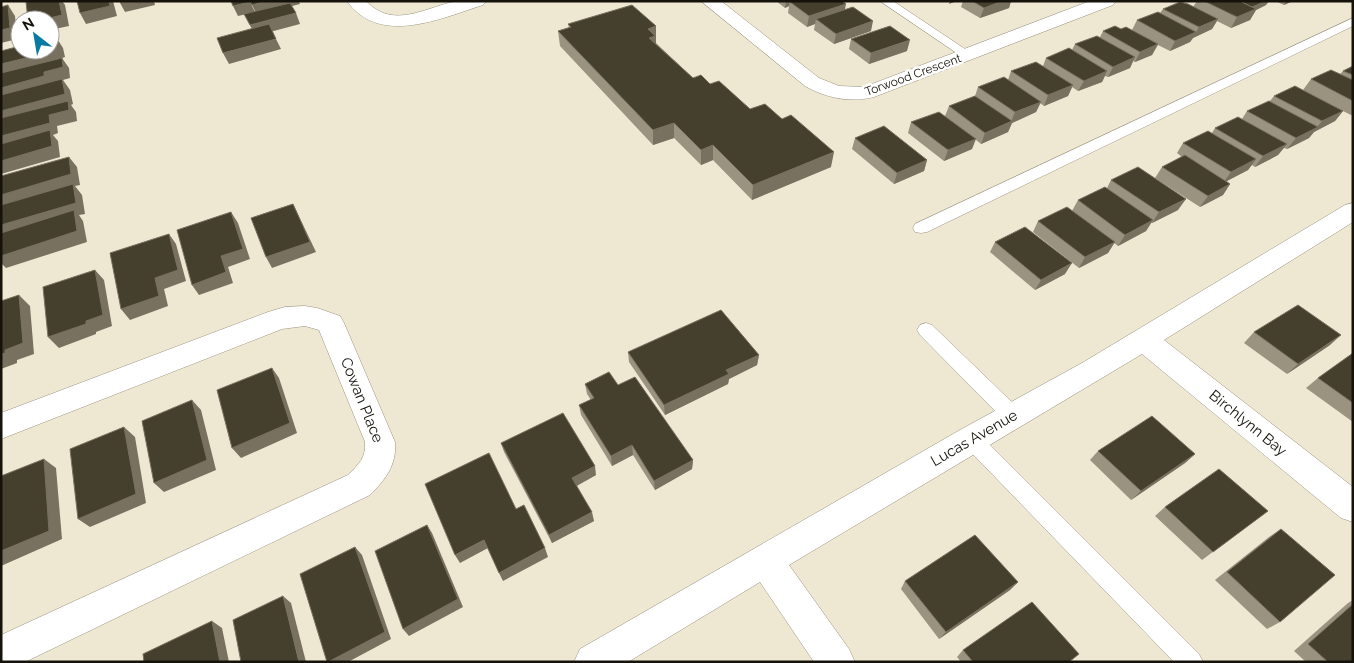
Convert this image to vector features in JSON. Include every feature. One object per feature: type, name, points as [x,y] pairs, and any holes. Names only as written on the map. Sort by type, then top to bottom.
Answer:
[{"type":"street","points":[[356,1],[365,14],[379,20],[398,22],[478,1]]},
{"type":"street","name":"Torwood Crescent","points":[[710,1],[812,82],[823,88],[853,95],[867,93],[1107,1]]},
{"type":"street","points":[[1060,1],[1080,12]]},
{"type":"street","name":"Lucas Avenue","points":[[592,662],[971,439],[1144,340],[1353,211]]},
{"type":"street","name":"Cowan Place","points":[[1,426],[278,319],[297,315],[316,316],[330,323],[380,442],[382,455],[375,469],[360,485],[1,654]]},
{"type":"street","name":"Birchlynn Bay","points":[[1144,340],[1353,507]]},
{"type":"street","points":[[766,561],[836,662]]},
{"type":"lane","points":[[885,1],[968,55]]},
{"type":"lane","points":[[921,228],[1353,21]]},
{"type":"lane","points":[[926,330],[1013,416]]},
{"type":"lane","points":[[971,439],[1191,662]]},
{"type":"building","points":[[59,1],[62,15],[60,15],[60,10],[27,10],[26,2]]},
{"type":"building","points":[[77,1],[109,1],[110,6],[80,13]]},
{"type":"building","points":[[231,1],[267,1],[252,5],[250,2],[233,6]]},
{"type":"building","points":[[842,1],[846,4],[809,16],[790,2]]},
{"type":"building","points":[[972,1],[1002,1],[984,8]]},
{"type":"building","points":[[1204,1],[1240,1],[1256,9],[1237,17]]},
{"type":"building","points":[[1240,1],[1266,1],[1252,7]]},
{"type":"building","points":[[1180,2],[1218,19],[1199,27],[1163,9]]},
{"type":"building","points":[[290,3],[296,13],[250,25],[244,14]]},
{"type":"building","points":[[8,5],[10,28],[1,30],[1,7]]},
{"type":"building","points":[[632,5],[656,26],[648,29],[655,36],[649,38],[693,78],[701,75],[710,84],[719,81],[750,109],[765,104],[782,119],[791,115],[834,152],[753,185],[713,145],[701,150],[674,123],[653,130],[558,31],[571,27],[568,24]]},
{"type":"building","points":[[853,7],[873,21],[836,34],[816,19]]},
{"type":"building","points":[[1158,12],[1196,32],[1175,41],[1137,20]]},
{"type":"building","points":[[269,24],[276,39],[223,53],[217,38]]},
{"type":"building","points":[[890,26],[910,40],[871,53],[851,39]]},
{"type":"building","points":[[1115,26],[1121,29],[1126,27],[1158,44],[1140,52],[1103,31]]},
{"type":"building","points":[[1097,36],[1135,57],[1113,67],[1075,44]]},
{"type":"building","points":[[1069,48],[1107,71],[1084,81],[1046,58]]},
{"type":"building","points":[[10,49],[10,60],[17,60],[1,64],[1,51]]},
{"type":"building","points":[[62,58],[63,67],[44,72],[44,76],[1,88],[1,73]]},
{"type":"building","points":[[1036,62],[1073,85],[1048,95],[1011,71]]},
{"type":"building","points":[[1353,66],[1353,75],[1343,71]]},
{"type":"building","points":[[1331,70],[1353,80],[1353,101],[1311,79]]},
{"type":"building","points":[[1004,77],[1041,102],[1015,112],[978,87]]},
{"type":"building","points":[[62,79],[65,94],[1,111],[1,95]]},
{"type":"building","points":[[1295,86],[1343,111],[1322,121],[1274,96]]},
{"type":"building","points":[[975,96],[1012,121],[985,133],[949,106]]},
{"type":"building","points":[[68,101],[69,110],[49,115],[50,123],[1,136],[1,118]]},
{"type":"building","points":[[1269,101],[1318,127],[1296,138],[1247,111]]},
{"type":"building","points":[[939,112],[976,139],[948,150],[911,122]]},
{"type":"building","points":[[1238,117],[1287,144],[1263,156],[1215,128]]},
{"type":"building","points":[[884,126],[927,160],[897,173],[855,138]]},
{"type":"building","points":[[50,130],[52,146],[1,161],[1,144]]},
{"type":"building","points":[[1208,131],[1256,159],[1231,172],[1183,143]]},
{"type":"building","points":[[1185,155],[1230,184],[1208,196],[1162,167]]},
{"type":"building","points":[[69,157],[71,174],[1,195],[1,176]]},
{"type":"building","points":[[1138,167],[1186,199],[1159,212],[1111,180]]},
{"type":"building","points":[[73,184],[76,203],[1,225],[1,205]]},
{"type":"building","points":[[1105,187],[1153,220],[1125,235],[1078,200]]},
{"type":"building","points":[[293,204],[310,242],[266,257],[251,218]]},
{"type":"building","points":[[1067,207],[1115,242],[1085,257],[1038,221]]},
{"type":"building","points":[[74,210],[77,231],[1,256],[1,233]]},
{"type":"building","points":[[231,212],[243,249],[221,256],[226,272],[192,285],[177,230]]},
{"type":"building","points":[[1025,227],[1072,263],[1041,280],[995,242]]},
{"type":"building","points":[[169,234],[178,270],[155,278],[159,296],[121,309],[110,253]]},
{"type":"building","points":[[95,270],[103,315],[86,321],[86,324],[48,337],[43,287]]},
{"type":"building","points":[[19,295],[23,343],[5,350],[5,353],[1,354],[1,301]]},
{"type":"building","points":[[1298,305],[1341,335],[1298,364],[1254,332]]},
{"type":"building","points":[[721,310],[759,355],[726,370],[729,374],[664,405],[628,352]]},
{"type":"building","points":[[1353,353],[1353,403],[1318,378]]},
{"type":"building","points":[[272,368],[290,423],[232,448],[217,390]]},
{"type":"building","points":[[609,372],[618,385],[635,377],[693,460],[654,481],[632,445],[611,456],[579,405],[594,398],[585,384]]},
{"type":"building","points":[[192,400],[207,460],[154,483],[142,421]]},
{"type":"building","points":[[563,413],[595,466],[572,478],[592,512],[549,535],[501,443]]},
{"type":"building","points":[[1152,416],[1195,454],[1141,491],[1098,451]]},
{"type":"building","points":[[124,427],[136,494],[78,519],[70,449]]},
{"type":"building","points":[[489,453],[516,509],[524,505],[545,548],[499,573],[484,540],[455,555],[425,484]]},
{"type":"building","points":[[44,459],[49,531],[1,551],[1,476]]},
{"type":"building","points":[[1219,469],[1268,511],[1213,552],[1165,507]]},
{"type":"building","points":[[427,525],[458,599],[403,629],[375,551]]},
{"type":"building","points":[[1281,529],[1335,575],[1280,622],[1227,572]]},
{"type":"building","points":[[975,535],[1018,582],[946,632],[905,581]]},
{"type":"building","points":[[355,547],[385,632],[327,662],[300,574]]},
{"type":"building","points":[[283,596],[299,662],[241,662],[233,620]]},
{"type":"building","points":[[1032,602],[1079,654],[1069,662],[973,662],[963,650]]},
{"type":"building","points":[[1353,604],[1353,662],[1328,662],[1308,644]]},
{"type":"building","points":[[212,621],[220,662],[144,662],[143,654]]}]
